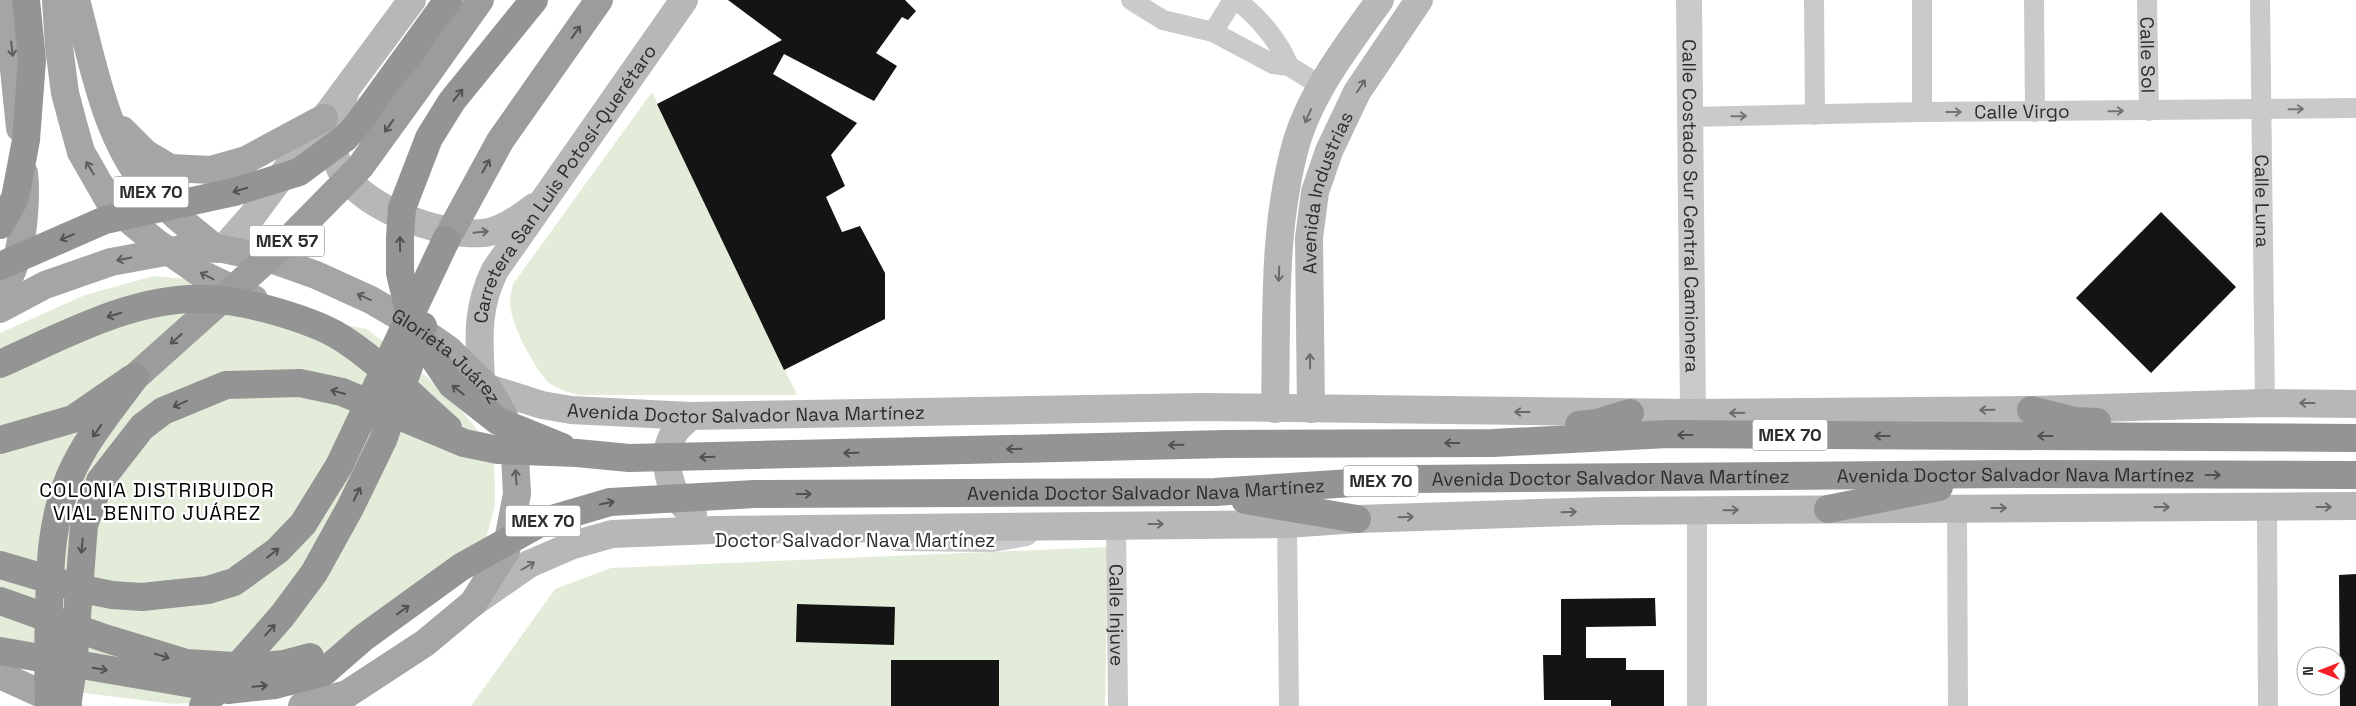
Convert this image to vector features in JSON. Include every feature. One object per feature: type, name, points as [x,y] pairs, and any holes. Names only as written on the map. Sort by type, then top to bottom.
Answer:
[{"type":"highway","points":[[0,225],[15,198],[26,140],[32,60],[26,0]]},
{"type":"highway","points":[[0,266],[105,220],[234,192],[299,172],[345,138],[356,127],[448,0]]},
{"type":"highway","name":"MEX 57","points":[[135,377],[286,242],[360,167],[480,0]]},
{"type":"highway","points":[[534,0],[452,101],[429,138],[402,208],[400,272],[413,328],[452,385],[498,421],[577,453]]},
{"type":"highway","points":[[0,565],[78,588],[112,595],[142,597],[208,590],[234,582],[277,551],[303,524],[339,466],[446,240],[500,141],[598,0]]},
{"type":"highway","points":[[203,706],[293,602],[314,573],[350,508],[383,440],[403,386],[419,340],[446,240]]},
{"type":"highway","points":[[0,364],[102,319],[144,306],[206,299],[248,304],[282,313],[334,333],[362,352],[464,442]]},
{"type":"highway","points":[[0,440],[73,419],[135,377]]},
{"type":"highway","points":[[50,706],[48,669],[50,553],[58,509],[71,474],[87,445],[135,377]]},
{"type":"highway","name":"Avenida Doctor Salvador Nava Martínez","points":[[68,706],[84,525],[100,481],[142,427],[163,411],[226,385],[300,383],[342,392],[464,442],[498,450],[577,453],[628,458],[1225,444],[1493,443],[1668,434],[2356,438]]},
{"type":"highway","points":[[2031,410],[2076,421],[2273,422],[2356,431]]},
{"type":"highway","points":[[1493,443],[1525,432],[1597,423],[1630,413]]},
{"type":"highway","points":[[1828,508],[2007,474]]},
{"type":"highway","name":"Avenida Doctor Salvador Nava Martínez","points":[[363,638],[461,567],[542,522],[610,502],[755,494],[1215,492],[1412,479],[2007,474],[2356,475]]},
{"type":"highway","points":[[1215,492],[1252,501],[1357,519]]},
{"type":"highway","points":[[0,601],[104,638],[186,663],[252,667],[284,664],[363,638]]},
{"type":"highway","points":[[0,651],[228,690],[275,685],[324,672],[363,638]]},
{"type":"main road","points":[[0,294],[15,266],[25,198],[7,0]]},
{"type":"main road","points":[[56,0],[59,47],[65,93],[73,124],[81,152],[112,206],[157,243],[200,273],[282,313]]},
{"type":"main road","name":"MEX 70","points":[[76,0],[110,118],[131,164],[150,191],[219,248]]},
{"type":"main road","points":[[219,248],[252,216],[412,0]]},
{"type":"main road","name":"Carretera San Luis Potosí-Querétaro","points":[[485,384],[479,318],[485,290],[495,270],[684,0]]},
{"type":"main road","name":"Avenida Industrias","points":[[1275,409],[1278,277],[1284,199],[1296,143],[1321,86],[1342,52],[1380,0]]},
{"type":"main road","name":"Avenida Industrias","points":[[1311,409],[1309,248],[1315,192],[1329,151],[1357,92],[1419,0]]},
{"type":"main road","points":[[345,92],[334,134],[336,160],[344,176],[359,192],[388,209],[421,224],[444,231],[486,233],[523,216],[546,198]]},
{"type":"main road","points":[[110,118],[145,153],[170,168],[210,170],[246,160],[324,118]]},
{"type":"main road","name":"Glorieta Juárez","points":[[0,309],[45,286],[111,262],[187,248],[219,248],[272,259],[316,275],[371,300],[412,324],[449,350],[485,384],[504,416],[515,455],[517,494],[506,552],[473,603],[425,643],[338,700],[302,706]]},
{"type":"main road","name":"Avenida Doctor Salvador Nava Martínez","points":[[485,384],[526,401],[571,410],[690,416],[1202,407],[1693,414],[2031,410],[2266,403],[2356,404]]},
{"type":"main road","points":[[690,416],[676,430],[669,447],[668,466],[672,486],[688,511],[714,535]]},
{"type":"main road","name":"Avenida Doctor Salvador Nava Martínez","points":[[473,603],[529,564],[573,545],[612,534],[714,535],[1106,525],[1287,524],[1357,519],[1697,510],[2356,506]]},
{"type":"main road","points":[[0,675],[11,682],[68,706]]},
{"type":"street","points":[[89,0],[93,61]]},
{"type":"street","points":[[1131,0],[1163,20],[1213,32],[1273,64],[1289,66],[1321,86]]},
{"type":"street","points":[[1213,32],[1234,0],[1247,8],[1282,49],[1289,66]]},
{"type":"street","name":"Calle Costado Sur Central Camionera","points":[[1689,0],[1693,414]]},
{"type":"street","points":[[1814,0],[1815,115]]},
{"type":"street","points":[[1922,0],[1922,112]]},
{"type":"street","points":[[2034,0],[2035,112]]},
{"type":"street","name":"Calle Sol","points":[[2147,0],[2148,111]]},
{"type":"street","name":"Calle Luna","points":[[2260,0],[2266,403]]},
{"type":"street","name":"Calle Virgo","points":[[1690,118],[1922,112],[2356,108]]},
{"type":"street","points":[[2267,507],[2268,706]]},
{"type":"street","points":[[1957,508],[1958,706]]},
{"type":"street","points":[[1697,510],[1697,706]]},
{"type":"street","points":[[1287,524],[1289,706]]},
{"type":"street","name":"Calle Injuve","points":[[1106,525],[1118,706]]},
{"type":"green space","points":[[652,92],[797,395],[578,395],[559,389],[549,383],[532,360],[521,339],[510,308],[513,284]]},
{"type":"green space","points":[[154,276],[238,284],[282,313],[367,329],[447,393],[494,450],[495,505],[482,554],[418,614],[250,698],[174,704],[84,693],[0,652],[0,333],[85,295]]},
{"type":"green space","points":[[1108,547],[1105,706],[471,706],[555,589],[611,568]]},
{"type":"building","points":[[728,0],[905,0],[916,11],[908,20],[902,17],[876,53],[897,66],[874,101],[784,54],[773,74],[857,123],[831,155],[845,186],[826,197],[842,232],[860,226],[885,273],[885,319],[784,370],[657,104],[782,40]]},
{"type":"building","points":[[2161,212],[2236,287],[2151,373],[2076,298]]},
{"type":"building","points":[[2356,574],[2356,706],[2340,706],[2340,696],[2346,696],[2346,646],[2340,646],[2339,575]]},
{"type":"building","points":[[1655,598],[1656,626],[1586,627],[1586,658],[1626,658],[1626,670],[1664,670],[1664,706],[1611,706],[1611,700],[1544,700],[1543,655],[1561,655],[1561,599]]},
{"type":"building","points":[[797,604],[895,607],[894,645],[796,642]]},
{"type":"building","points":[[891,660],[999,660],[999,706],[891,706]]},
{"type":"district","name":"COLONIA DISTRIBUIDOR VIAL BENITO JUÁREZ","points":[[157,502]]}]
